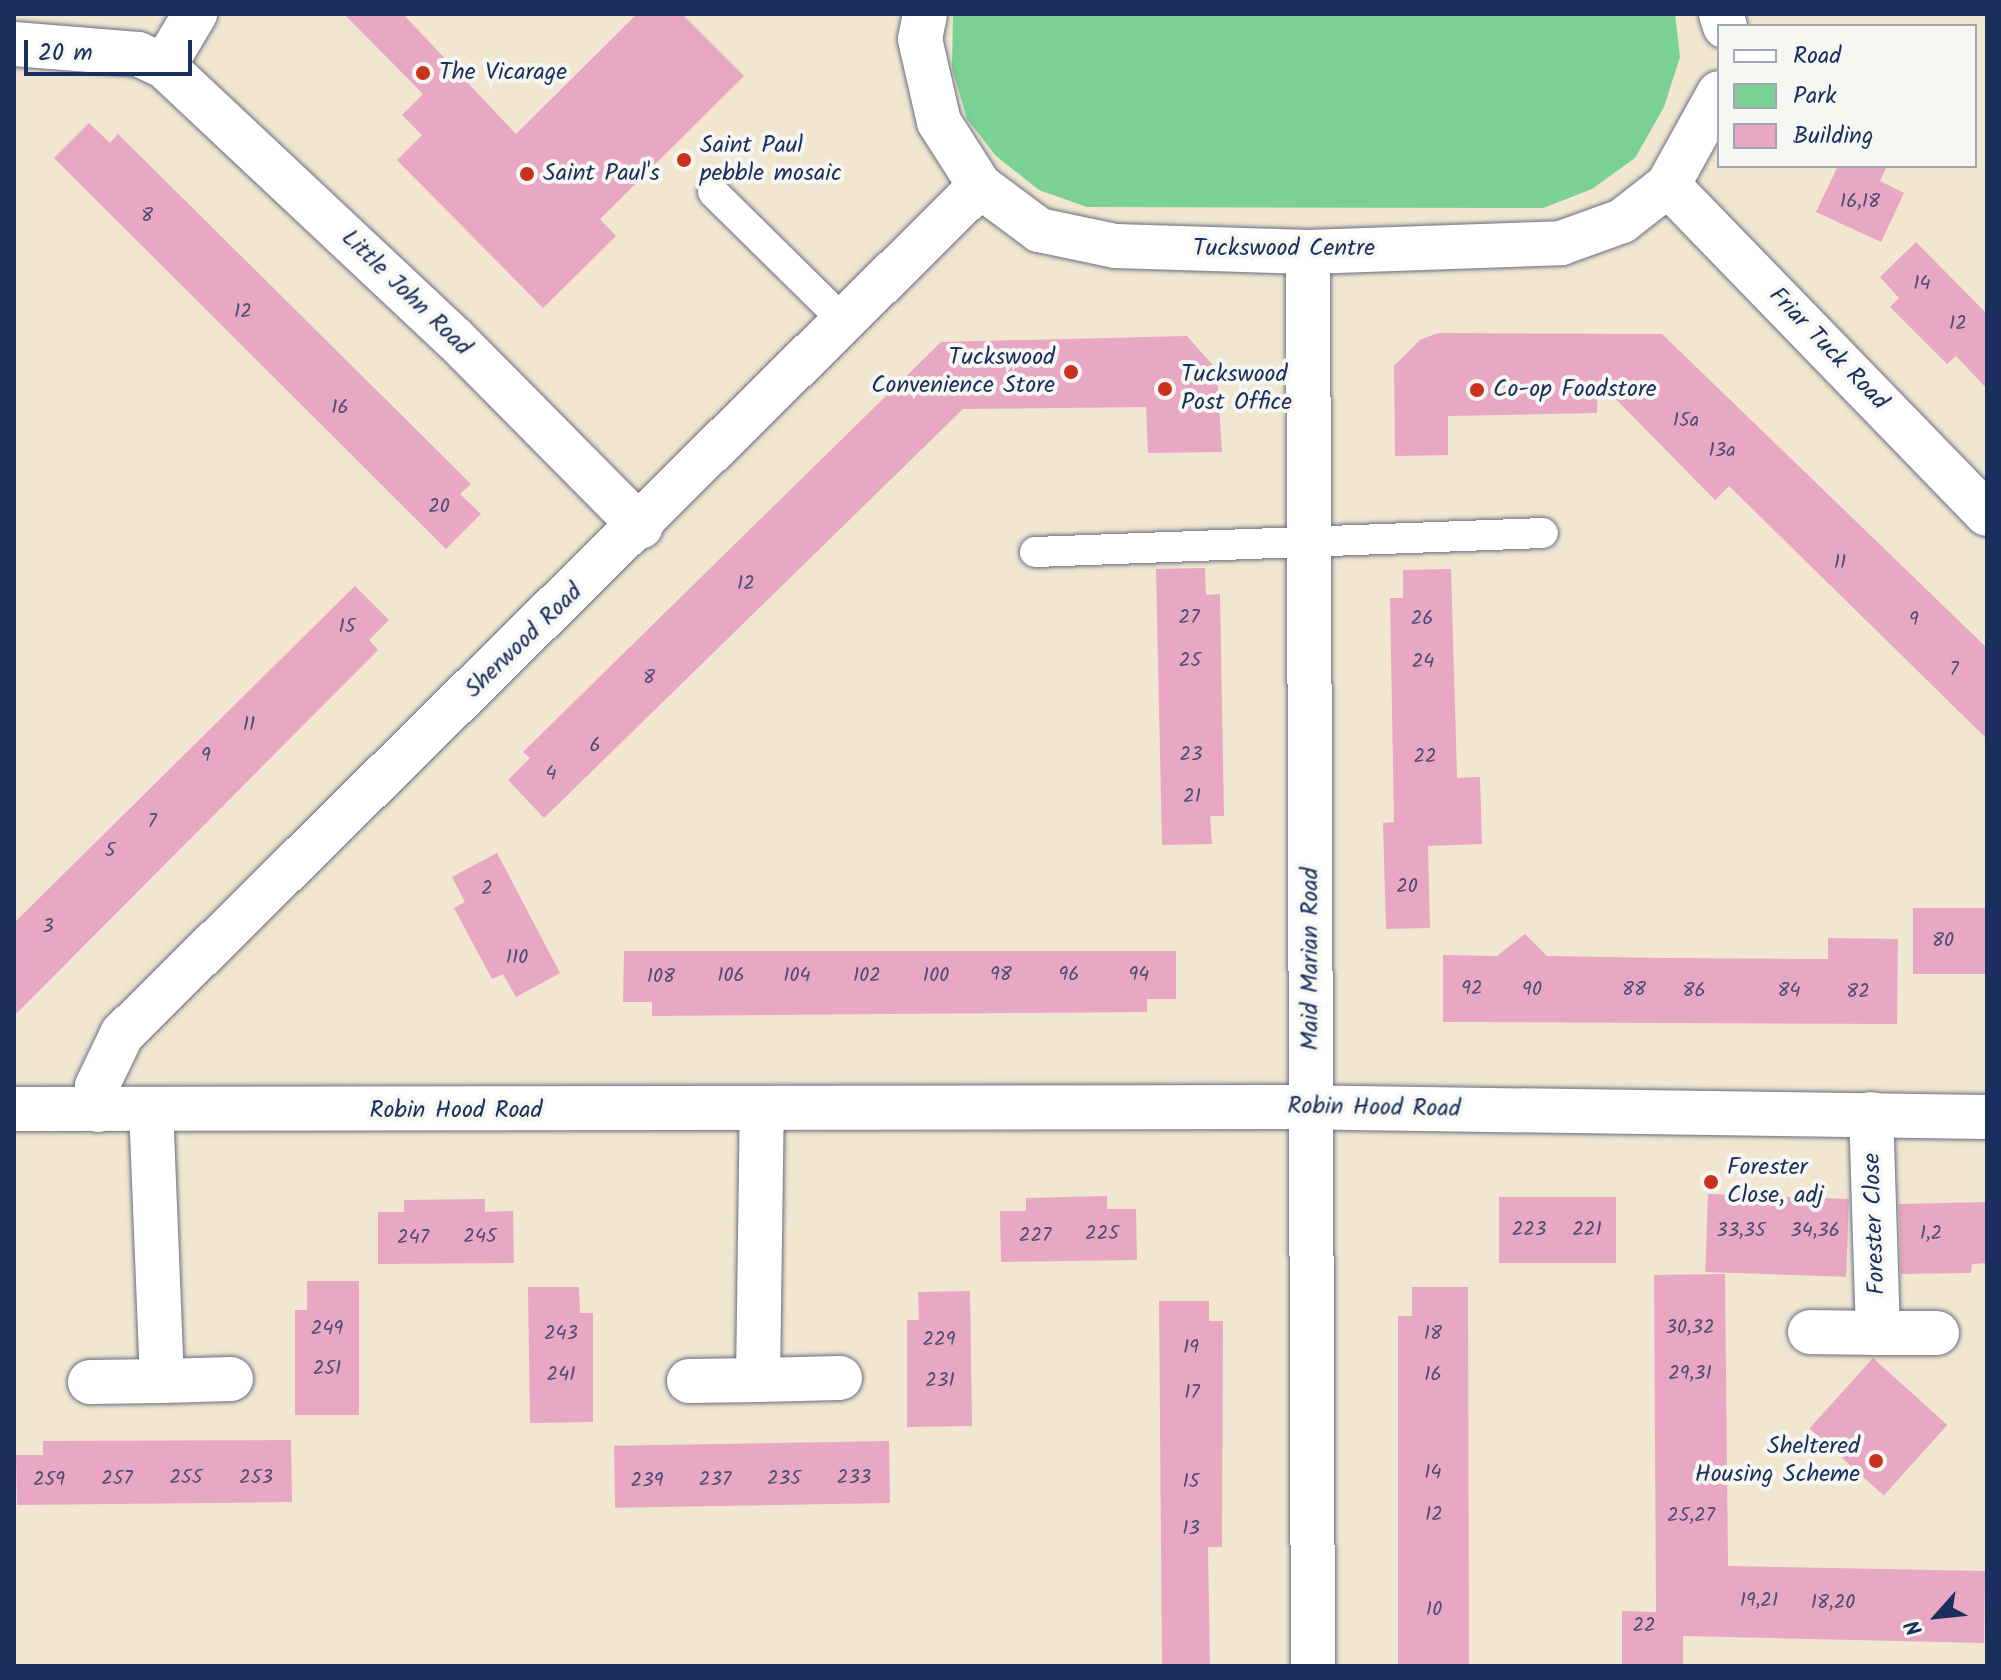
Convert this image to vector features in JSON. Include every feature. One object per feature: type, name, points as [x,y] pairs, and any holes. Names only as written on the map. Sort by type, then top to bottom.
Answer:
[{"type":"street","points":[[164,66],[195,14]]},
{"type":"street","name":"Tuckswood Centre","points":[[925,14],[920,39],[939,122],[980,186],[1039,230],[1115,246],[1308,252],[1561,243],[1622,221],[1668,185],[1717,97]]},
{"type":"street","name":"Little John Road","points":[[14,44],[138,54],[164,66],[444,329],[641,527]]},
{"type":"street","name":"Friar Tuck Road","points":[[1668,185],[1987,514]]},
{"type":"street","name":"Sherwood Road","points":[[98,1110],[97,1086],[122,1034],[641,527],[980,186]]},
{"type":"street","name":"Maid Marian Road","points":[[1308,252],[1313,1666]]},
{"type":"street","name":"Robin Hood Road","points":[[14,1109],[1311,1107],[1987,1117]]},
{"type":"street","points":[[151,1109],[162,1381]]},
{"type":"street","points":[[758,1380],[762,1110]]},
{"type":"street","name":"Forester Close","points":[[1871,1114],[1878,1333]]},
{"type":"street","points":[[1810,1332],[1937,1333]]},
{"type":"street","points":[[689,1381],[840,1378]]},
{"type":"street","points":[[90,1382],[231,1379]]},
{"type":"lane","points":[[713,192],[846,323]]},
{"type":"lane","points":[[1035,552],[1310,546],[1543,533]]},
{"type":"green space","points":[[953,14],[1675,14],[1680,57],[1664,107],[1635,158],[1592,189],[1543,208],[1087,207],[1039,190],[996,156],[967,119],[952,68]]},
{"type":"building","name":"Saint Paul's","points":[[344,14],[403,14],[516,134],[637,14],[682,14],[744,76],[600,219],[616,236],[543,308],[397,160],[422,135],[402,115],[423,94]]},
{"type":"building","points":[[89,123],[110,143],[118,134],[471,484],[460,494],[481,514],[446,549],[54,158]]},
{"type":"building","points":[[1837,168],[1886,168],[1880,181],[1904,193],[1881,242],[1816,212]]},
{"type":"building","points":[[1916,242],[1987,314],[1987,389],[1956,356],[1947,364],[1890,307],[1899,298],[1880,277]]},
{"type":"building","points":[[1438,333],[1662,334],[1987,648],[1987,739],[1729,486],[1715,500],[1598,381],[1597,413],[1448,416],[1448,455],[1395,456],[1394,366],[1420,340]]},
{"type":"building","points":[[1187,336],[1217,370],[1222,452],[1148,453],[1146,407],[963,409],[544,818],[508,780],[530,758],[523,752],[941,342]]},
{"type":"building","points":[[1205,568],[1206,595],[1220,594],[1224,816],[1210,816],[1212,844],[1162,845],[1156,569]]},
{"type":"building","points":[[1451,569],[1457,778],[1480,777],[1482,844],[1428,846],[1430,928],[1386,929],[1383,823],[1394,822],[1390,598],[1403,598],[1403,570]]},
{"type":"building","points":[[355,586],[389,620],[369,640],[378,650],[14,1016],[14,923]]},
{"type":"building","points":[[497,853],[560,973],[516,997],[503,974],[492,979],[454,908],[465,902],[452,877]]},
{"type":"building","points":[[1913,908],[1987,908],[1987,974],[1913,974]]},
{"type":"building","points":[[1525,934],[1547,956],[1664,958],[1828,959],[1828,938],[1898,939],[1897,1024],[1443,1022],[1443,955],[1497,956]]},
{"type":"building","points":[[624,951],[1176,951],[1176,999],[1147,999],[1147,1012],[652,1016],[652,1002],[623,1002]]},
{"type":"building","points":[[1708,1194],[1849,1199],[1846,1277],[1705,1272]]},
{"type":"building","points":[[1107,1196],[1107,1209],[1136,1209],[1137,1260],[1001,1262],[1000,1211],[1026,1211],[1026,1198]]},
{"type":"building","points":[[1499,1197],[1616,1197],[1616,1263],[1499,1263]]},
{"type":"building","points":[[485,1199],[485,1212],[513,1211],[514,1263],[378,1264],[378,1212],[404,1212],[404,1200]]},
{"type":"building","points":[[1987,1202],[1987,1263],[1972,1264],[1971,1273],[1901,1274],[1899,1204]]},
{"type":"building","points":[[1725,1274],[1728,1566],[1985,1571],[1984,1643],[1683,1636],[1683,1666],[1622,1666],[1622,1611],[1656,1612],[1654,1275]]},
{"type":"building","points":[[307,1281],[359,1281],[359,1415],[295,1415],[295,1310],[307,1310]]},
{"type":"building","points":[[528,1287],[579,1287],[580,1313],[593,1313],[593,1422],[530,1423]]},
{"type":"building","points":[[1412,1287],[1468,1287],[1469,1666],[1398,1666],[1398,1316],[1412,1316]]},
{"type":"building","points":[[970,1291],[972,1426],[907,1427],[907,1320],[919,1320],[918,1292]]},
{"type":"building","points":[[1159,1301],[1209,1301],[1209,1321],[1223,1321],[1222,1547],[1208,1547],[1210,1666],[1162,1666]]},
{"type":"building","name":"Sheltered Housing Scheme","points":[[1873,1358],[1947,1425],[1884,1496],[1809,1429]]},
{"type":"building","points":[[291,1440],[292,1502],[17,1505],[16,1455],[43,1455],[43,1441]]},
{"type":"building","points":[[889,1441],[890,1503],[615,1508],[614,1446]]},
{"type":"place","name":"The Vicarage","points":[[423,73]]},
{"type":"place","name":"Saint Paul pebble mosaic","points":[[684,160]]},
{"type":"place","name":"Saint Paul's","points":[[527,174]]},
{"type":"place","name":"Tuckswood Convenience Store","points":[[1071,372]]},
{"type":"place","name":"Tuckswood Post Office","points":[[1165,389]]},
{"type":"place","name":"Co-op Foodstore","points":[[1477,390]]},
{"type":"place","name":"Forester Close, adj","points":[[1711,1182]]},
{"type":"place","name":"Sheltered Housing Scheme","points":[[1876,1461]]}]
